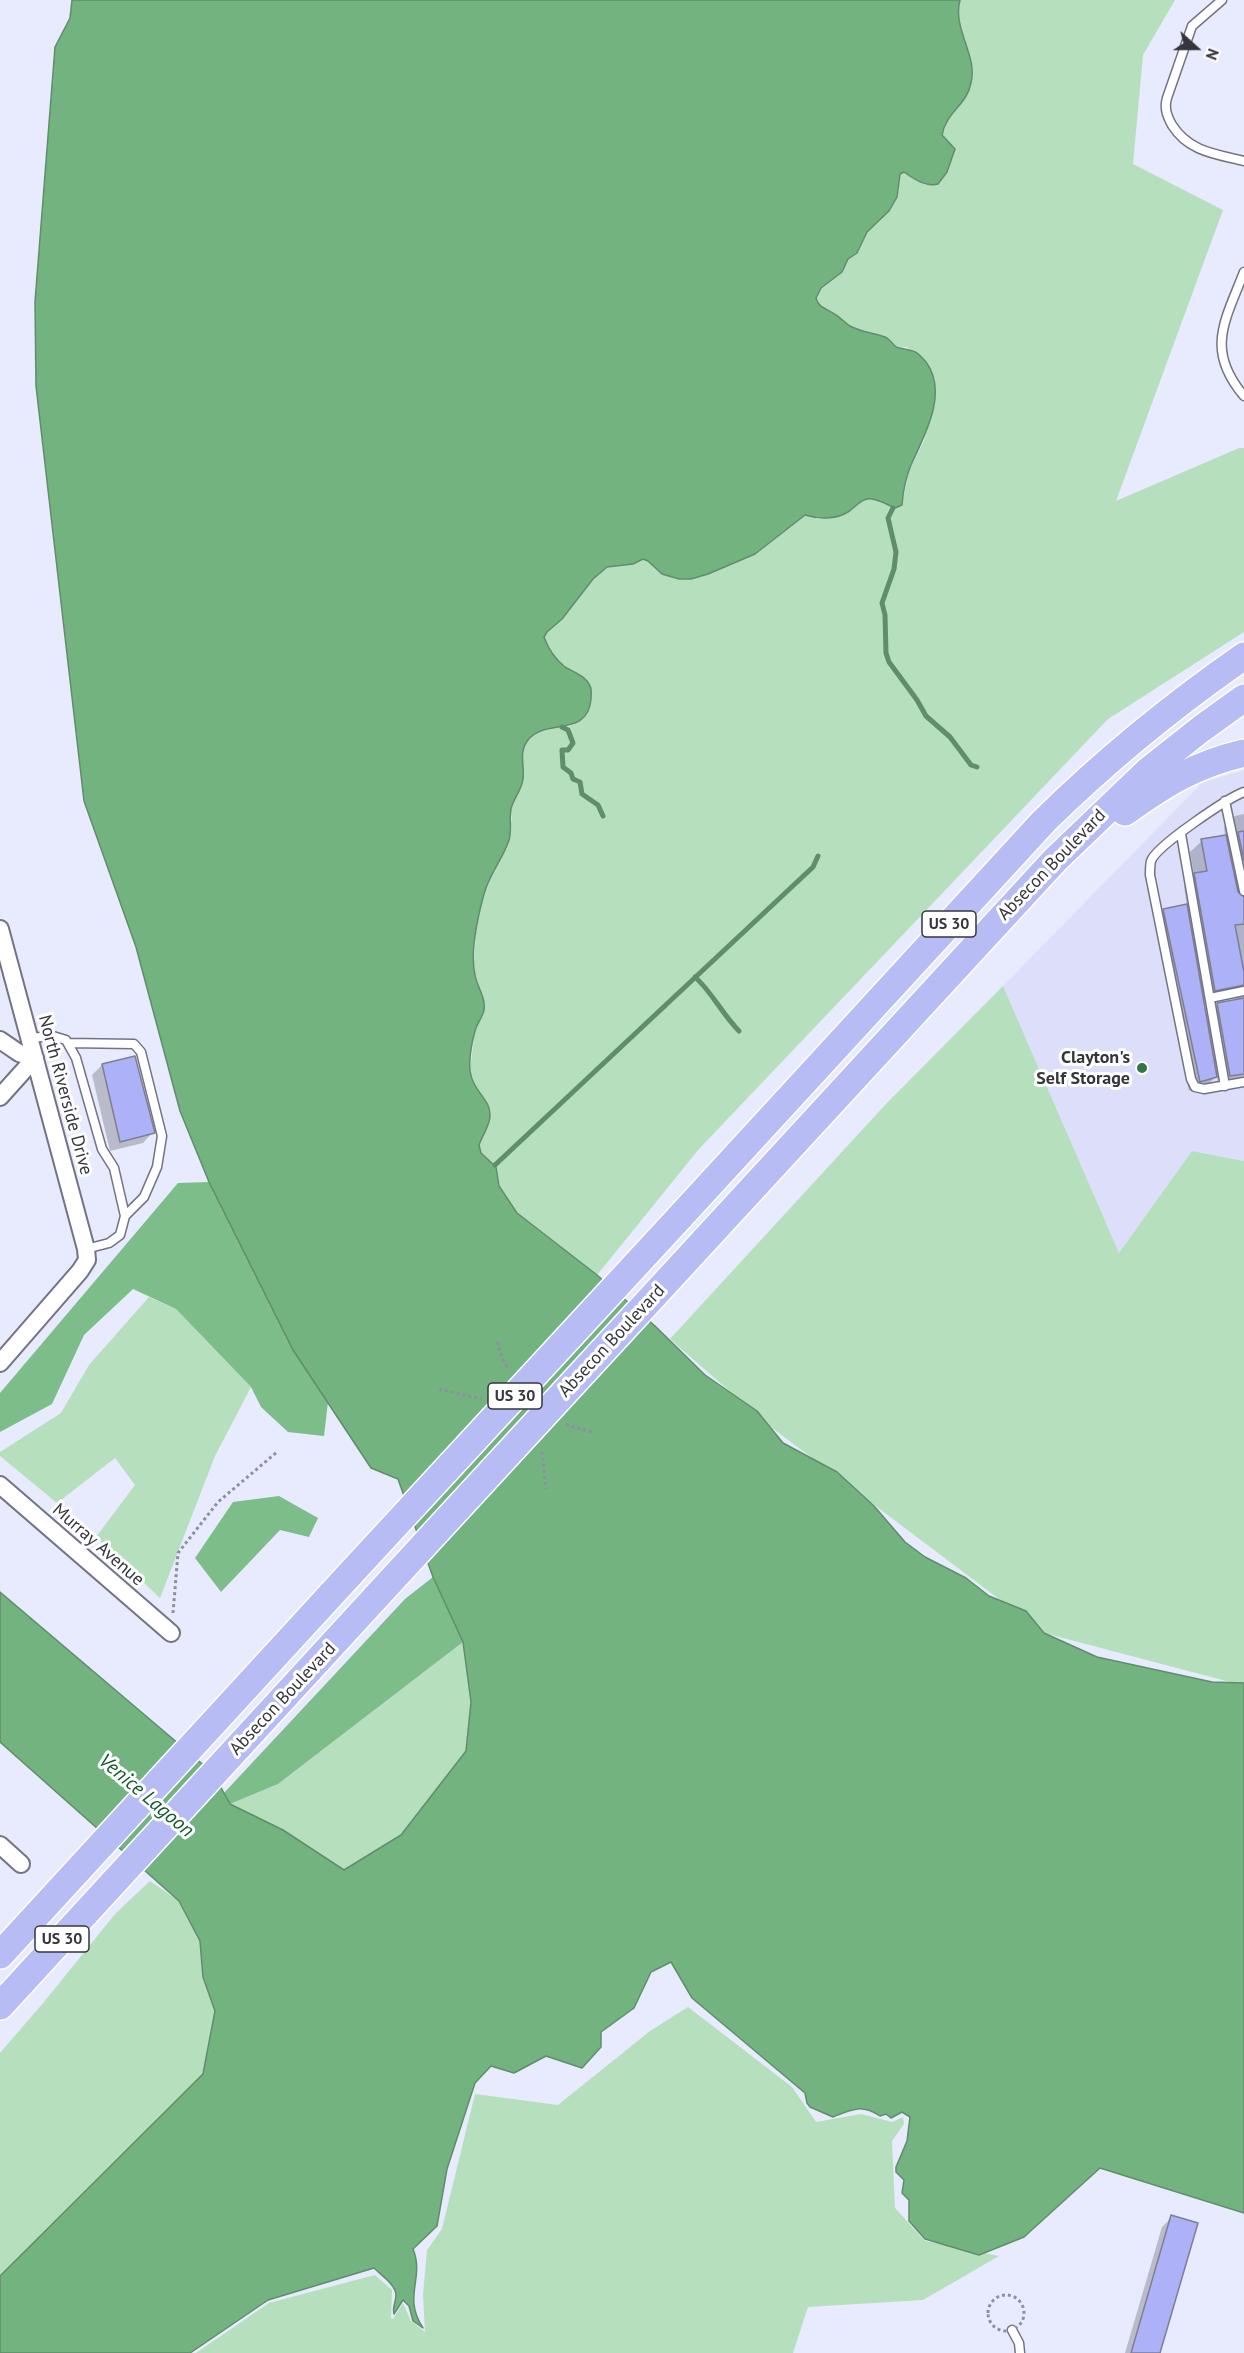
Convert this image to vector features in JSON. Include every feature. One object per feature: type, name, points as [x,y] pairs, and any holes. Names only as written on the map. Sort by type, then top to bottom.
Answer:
[{"type":"highway","name":"Absecon Boulevard","points":[[0,1955],[1044,821],[1089,777],[1140,733],[1192,692],[1244,656]]},
{"type":"highway","name":"Absecon Boulevard","points":[[0,2006],[1055,861],[1149,770],[1244,698]]},
{"type":"highway","points":[[1055,861],[1182,774],[1202,765],[1244,753]]},
{"type":"street","name":"North Riverside Drive","points":[[0,928],[86,1249]]},
{"type":"street","points":[[0,1040],[19,1053],[35,1058],[0,1097]]},
{"type":"street","points":[[0,1363],[80,1271],[87,1260],[86,1249]]},
{"type":"street","name":"Murray Avenue","points":[[0,1485],[171,1633]]},
{"type":"street","points":[[0,1845],[21,1864]]},
{"type":"lane","points":[[1222,0],[1192,26],[1165,109],[1171,124],[1188,144],[1202,151],[1244,161]]},
{"type":"lane","points":[[1244,272],[1226,319],[1221,344],[1227,372],[1244,396]]},
{"type":"lane","points":[[1244,792],[1225,801],[1160,850],[1151,860],[1150,875],[1191,1079],[1196,1087],[1204,1089],[1244,1082]]},
{"type":"lane","points":[[1225,801],[1244,891]]},
{"type":"lane","points":[[1181,834],[1225,1086]]},
{"type":"lane","points":[[1210,998],[1244,991]]},
{"type":"lane","points":[[29,1038],[53,1036],[68,1042],[134,1044],[141,1052],[162,1136],[157,1167],[144,1197],[125,1216]]},
{"type":"lane","points":[[68,1042],[76,1058],[102,1149],[114,1168],[125,1216],[120,1235],[109,1243],[86,1249]]},
{"type":"lane","points":[[1012,2330],[1019,2343],[1020,2353]]},
{"type":"path","points":[[171,1633],[178,1553],[218,1502],[277,1452]]},
{"type":"path","points":[[1009,2295],[1015,2297],[1023,2306],[1021,2323],[1012,2330],[1000,2330],[991,2323],[990,2306],[998,2297],[1009,2295]]},
{"type":"shaded area","points":[[960,0],[1175,0],[1143,55],[1133,164],[1223,210],[1116,501],[1239,448],[1244,448],[1244,632],[1108,719],[699,1149],[597,1275],[517,1213],[499,1186],[496,1167],[481,1153],[479,1145],[490,1119],[483,1096],[473,1087],[470,1070],[475,1031],[483,1015],[484,999],[475,976],[476,933],[483,894],[496,863],[504,851],[512,818],[510,811],[523,779],[522,753],[527,741],[535,733],[543,729],[570,726],[585,679],[555,657],[544,637],[606,567],[633,564],[643,559],[657,570],[679,579],[691,579],[755,554],[805,515],[818,519],[846,513],[864,499],[871,498],[894,508],[902,505],[909,471],[924,441],[934,402],[907,347],[899,348],[888,338],[848,325],[821,307],[816,298],[821,288],[841,272],[848,259],[857,252],[867,232],[889,211],[897,197],[900,174],[904,172],[927,185],[951,144],[942,135],[944,127],[969,91],[972,73],[959,21]]},
{"type":"shaded area","name":"Clayton's Self Storage","points":[[1244,770],[1244,1161],[1192,1151],[1119,1254],[1003,986],[1202,783]]},
{"type":"shaded area","points":[[1003,986],[1119,1253],[1192,1151],[1244,1161],[1244,1683],[1234,1683],[1044,1633],[767,1424],[670,1339],[885,1105]]},
{"type":"shaded area","points":[[209,1182],[293,1350],[328,1402],[324,1436],[288,1432],[261,1407],[251,1387],[176,1309],[133,1289],[84,1335],[52,1404],[0,1432],[0,1393],[178,1183]]},
{"type":"shaded area","points":[[149,1297],[176,1309],[251,1387],[215,1456],[160,1598],[96,1537],[135,1485],[115,1458],[57,1503],[0,1456],[0,1452],[61,1413],[89,1365]]},
{"type":"shaded area","points":[[279,1496],[318,1518],[309,1537],[280,1530],[221,1592],[195,1558],[233,1502]]},
{"type":"shaded area","points":[[433,1577],[463,1642],[278,1784],[230,1804],[224,1793],[405,1599]]},
{"type":"shaded area","points":[[463,1642],[471,1702],[466,1751],[401,1835],[344,1870],[283,1830],[230,1804],[278,1784]]},
{"type":"shaded area","points":[[150,1881],[179,1901],[200,1941],[203,1977],[215,2011],[203,2074],[0,2276],[0,2053],[115,1914]]},
{"type":"shaded area","points":[[688,2007],[792,2087],[816,2122],[861,2114],[892,2122],[903,2117],[904,2124],[892,2141],[895,2208],[925,2241],[999,2256],[923,2300],[808,2307],[793,2353],[196,2353],[269,2303],[375,2275],[392,2290],[391,2318],[393,2319],[403,2303],[411,2321],[425,2332],[423,2295],[427,2250],[442,2229],[475,2094],[558,2105],[650,2031]]},
{"type":"water","name":"Venice Lagoon","points":[[72,0],[960,0],[959,21],[972,73],[969,91],[944,127],[942,135],[955,149],[947,172],[938,184],[933,185],[920,182],[904,172],[900,174],[897,197],[889,211],[867,232],[857,253],[848,259],[842,272],[821,288],[816,298],[821,306],[850,326],[885,337],[897,347],[916,353],[926,362],[932,374],[935,401],[928,428],[909,470],[902,505],[895,508],[878,500],[868,499],[848,512],[832,518],[805,515],[755,554],[691,579],[679,579],[662,574],[643,559],[633,564],[607,567],[593,579],[562,619],[547,632],[544,637],[552,653],[565,667],[588,683],[591,689],[591,699],[588,711],[582,719],[535,734],[525,745],[523,779],[511,809],[509,840],[486,887],[475,934],[473,956],[475,975],[484,1001],[484,1010],[474,1035],[470,1066],[472,1078],[490,1110],[490,1119],[479,1145],[481,1153],[496,1167],[499,1186],[517,1213],[597,1275],[655,1326],[705,1375],[757,1411],[783,1443],[837,1472],[874,1506],[905,1542],[925,1557],[966,1578],[989,1596],[1026,1611],[1044,1633],[1097,1657],[1212,1682],[1244,1683],[1244,2213],[1100,2168],[1024,2237],[979,2255],[925,2239],[909,2221],[909,2200],[902,2193],[904,2180],[896,2172],[907,2141],[910,2117],[902,2112],[891,2118],[886,2114],[880,2116],[868,2110],[857,2109],[833,2117],[810,2107],[805,2093],[692,1998],[671,1962],[651,1972],[634,2008],[601,2032],[601,2047],[582,2068],[546,2056],[514,2073],[491,2066],[475,2083],[447,2169],[437,2226],[413,2249],[417,2269],[414,2307],[423,2328],[413,2321],[409,2306],[403,2300],[394,2314],[395,2291],[374,2268],[268,2300],[190,2353],[0,2353],[0,2276],[203,2074],[215,2011],[203,1977],[200,1941],[179,1901],[0,1742],[0,1592],[213,1773],[230,1804],[283,1830],[344,1870],[401,1835],[466,1751],[471,1702],[463,1642],[433,1577],[398,1479],[371,1468],[293,1350],[209,1182],[180,1111],[136,947],[84,801],[36,386],[35,302],[55,47],[70,18]]},
{"type":"building","points":[[1244,831],[1244,860],[1238,832]]},
{"type":"building","points":[[1226,835],[1238,892],[1244,897],[1244,924],[1235,925],[1244,972],[1244,985],[1215,991],[1194,873],[1207,871],[1201,839]]},
{"type":"building","points":[[1187,904],[1217,1077],[1200,1082],[1163,909]]},
{"type":"building","points":[[1244,998],[1244,1074],[1230,1076],[1217,1003]]},
{"type":"building","points":[[135,1056],[155,1133],[120,1142],[102,1064]]},
{"type":"building","points":[[1171,2215],[1198,2223],[1160,2353],[1131,2353]]},
{"type":"waterway","points":[[893,508],[888,518],[896,552],[894,569],[882,603],[885,615],[886,653],[889,662],[926,716],[950,737],[971,765],[977,767]]},
{"type":"waterway","points":[[562,727],[568,730],[573,743],[568,750],[562,750],[563,767],[571,773],[573,779],[580,782],[582,794],[598,805],[603,816]]},
{"type":"waterway","points":[[495,1165],[813,867],[818,856]]},
{"type":"waterway","points":[[695,977],[739,1031]]},
{"type":"place","name":"Clayton's Self Storage","points":[[1142,1068]]}]
